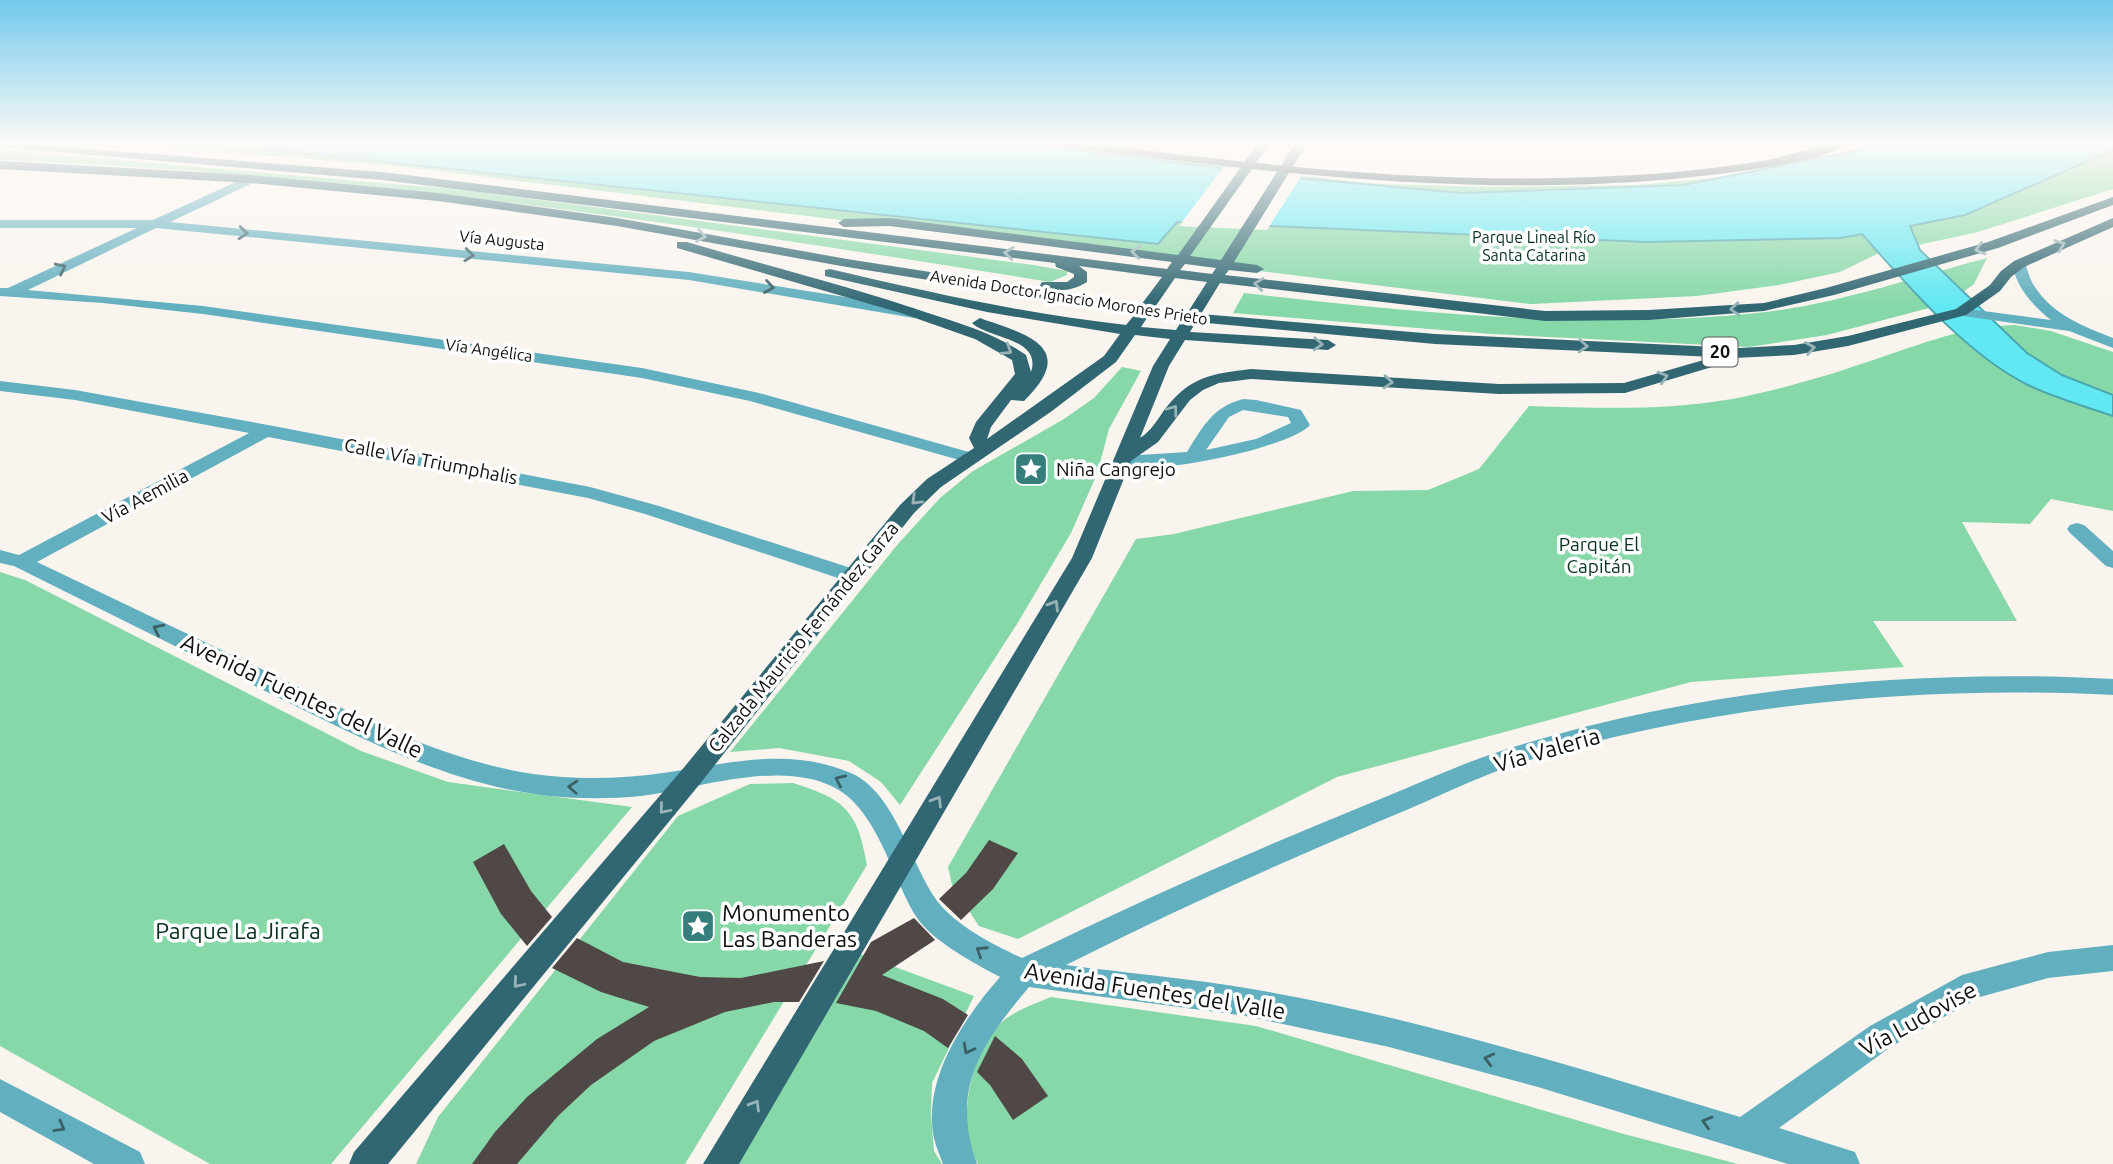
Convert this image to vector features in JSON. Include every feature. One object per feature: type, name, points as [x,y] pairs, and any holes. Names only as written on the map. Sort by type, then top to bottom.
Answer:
[{"type":"main road","name":"Avenida Doctor Ignacio Morones Prieto","points":[[431,196],[617,222],[847,263],[1199,318],[1435,339],[1739,353],[1794,350],[1848,341],[1961,312],[1995,288],[2006,274],[2019,264],[2113,222]]},
{"type":"main road","name":"Avenida Doctor Ignacio Morones Prieto","points":[[547,196],[1516,314],[1577,317],[1764,307],[1829,292],[1993,245],[2113,201]]},
{"type":"main road","name":"Calzada Mauricio Fernández Garza","points":[[366,1164],[690,778],[907,509],[934,482],[1046,407],[1110,359],[1226,196]]},
{"type":"main road","points":[[720,1164],[1082,558],[1161,366],[1268,196]]},
{"type":"main road","points":[[617,222],[699,250],[914,313],[999,344],[1020,358],[1023,374],[979,433],[976,453]]},
{"type":"main road","points":[[1549,344],[1488,350],[1349,346],[1195,336],[1055,320],[947,300],[825,272],[798,263],[790,255],[789,248],[802,234],[838,223],[890,222],[1047,241],[1577,317]]},
{"type":"main road","points":[[847,263],[917,268],[1062,286],[1075,284],[1082,279],[1076,269],[1047,258]]},
{"type":"main road","points":[[825,272],[847,283],[1009,332],[1036,348],[1043,366],[1039,376],[1021,395],[994,412]]},
{"type":"main road","points":[[1125,459],[1152,438],[1184,396],[1216,378],[1251,374],[1499,388],[1625,388],[1739,353]]},
{"type":"street","points":[[4,294],[213,196]]},
{"type":"street","name":"Vía Augusta","points":[[0,224],[150,225],[689,276],[914,313]]},
{"type":"street","points":[[2019,264],[2021,277],[2037,300],[2072,327]]},
{"type":"street","name":"Vía Angélica","points":[[4,294],[103,299],[203,310],[642,373],[754,397],[976,453]]},
{"type":"street","points":[[1961,312],[2072,327],[2113,343]]},
{"type":"street","name":"Calle Vía Triumphalis","points":[[0,386],[75,395],[268,430],[590,493],[652,510],[853,576]]},
{"type":"street","points":[[1125,459],[1159,461],[1193,457],[1270,441],[1301,425],[1296,414],[1265,405],[1242,403],[1221,412],[1193,457]]},
{"type":"street","name":"Vía Aemilia","points":[[10,559],[268,430]]},
{"type":"street","points":[[2077,529],[2113,562]]},
{"type":"street","name":"Avenida Fuentes del Valle","points":[[10,559],[389,740],[472,770],[523,782],[578,788],[639,786],[775,767],[820,772],[848,783],[869,804],[928,910],[940,923],[986,955],[1022,973],[1246,1002],[1350,1025],[1538,1072],[1843,1164]]},
{"type":"street","name":"Vía Valeria","points":[[1022,973],[1333,829],[1509,758],[1627,728],[1720,710],[1821,696],[1910,688],[2025,685],[2113,687]]},
{"type":"street","name":"Vía Ludovise","points":[[1745,1133],[1881,1036],[1973,985],[2048,965],[2113,958]]},
{"type":"street","points":[[960,1164],[949,1130],[948,1102],[955,1073],[996,1002],[1022,973]]},
{"type":"street","points":[[0,1095],[128,1164]]},
{"type":"green space","points":[[451,196],[512,196],[1034,265],[1067,271],[1067,275],[1050,282],[789,241]]},
{"type":"green space","name":"Parque Lineal Río Santa Catarina","points":[[646,196],[2090,196],[1978,232],[1877,254],[1840,272],[1779,285],[1697,296],[1531,304]]},
{"type":"green space","points":[[1987,258],[1974,284],[1948,303],[1827,335],[1749,347],[1491,334],[1233,313],[1244,293],[1505,317],[1635,320],[1701,317],[1794,308],[1877,289]]},
{"type":"green space","name":"Parque El Capitán","points":[[2015,325],[2051,331],[2113,352],[2113,511],[2051,499],[2030,524],[1962,522],[2017,621],[1873,621],[1904,667],[1691,682],[1337,777],[1018,939],[979,926],[952,885],[948,867],[1136,539],[1174,534],[1353,491],[1428,490],[1479,469],[1529,406],[1656,407],[1732,399],[1813,379],[1975,329]]},
{"type":"green space","points":[[1122,367],[1141,371],[1109,429],[1097,474],[1071,533],[1017,624],[900,805],[881,782],[849,761],[779,748],[730,752],[898,544],[940,498],[973,471],[1064,419],[1094,398]]},
{"type":"green space","name":"Parque La Jirafa","points":[[0,572],[25,580],[361,751],[448,782],[632,807],[331,1164],[210,1164],[0,1046]]},
{"type":"green space","points":[[793,783],[825,795],[846,810],[859,832],[867,865],[685,1164],[416,1164],[438,1117],[678,816],[750,784]]},
{"type":"green space","points":[[860,954],[974,996],[932,1083],[934,1151],[942,1164],[737,1164]]},
{"type":"green space","points":[[1051,997],[1256,1026],[1624,1134],[1738,1164],[978,1164],[971,1150],[967,1115],[968,1095],[978,1058],[986,1042],[1001,1023],[1021,1010]]},
{"type":"water","points":[[708,196],[2008,196],[1965,215],[1910,226],[1920,250],[2027,353],[2062,375],[2113,395],[2113,416],[2059,398],[2005,372],[1939,317],[1862,234],[1840,238],[1646,242],[1177,222],[1158,244]]},
{"type":"pier","points":[[1201,196],[1288,196],[1267,230],[1179,226]]},
{"type":"building","points":[[989,840],[1018,853],[993,889],[961,920],[939,899],[966,873]]},
{"type":"building","points":[[504,844],[531,891],[552,917],[527,946],[501,914],[473,862]]},
{"type":"building","points":[[914,918],[935,940],[882,975],[943,999],[968,1015],[948,1048],[924,1031],[876,1011],[836,1003],[871,942]]},
{"type":"building","points":[[577,938],[623,962],[700,977],[741,978],[824,961],[799,1002],[774,1002],[725,1012],[654,1041],[591,1085],[558,1116],[517,1164],[472,1164],[495,1132],[527,1097],[597,1039],[649,1007],[601,992],[552,968]]},
{"type":"building","points":[[995,1036],[1022,1059],[1048,1096],[1013,1120],[990,1085],[977,1072]]},
{"type":"place","name":"Niña Cangrejo","points":[[1031,469]]},
{"type":"place","name":"Monumento Las Banderas","points":[[698,926]]}]
